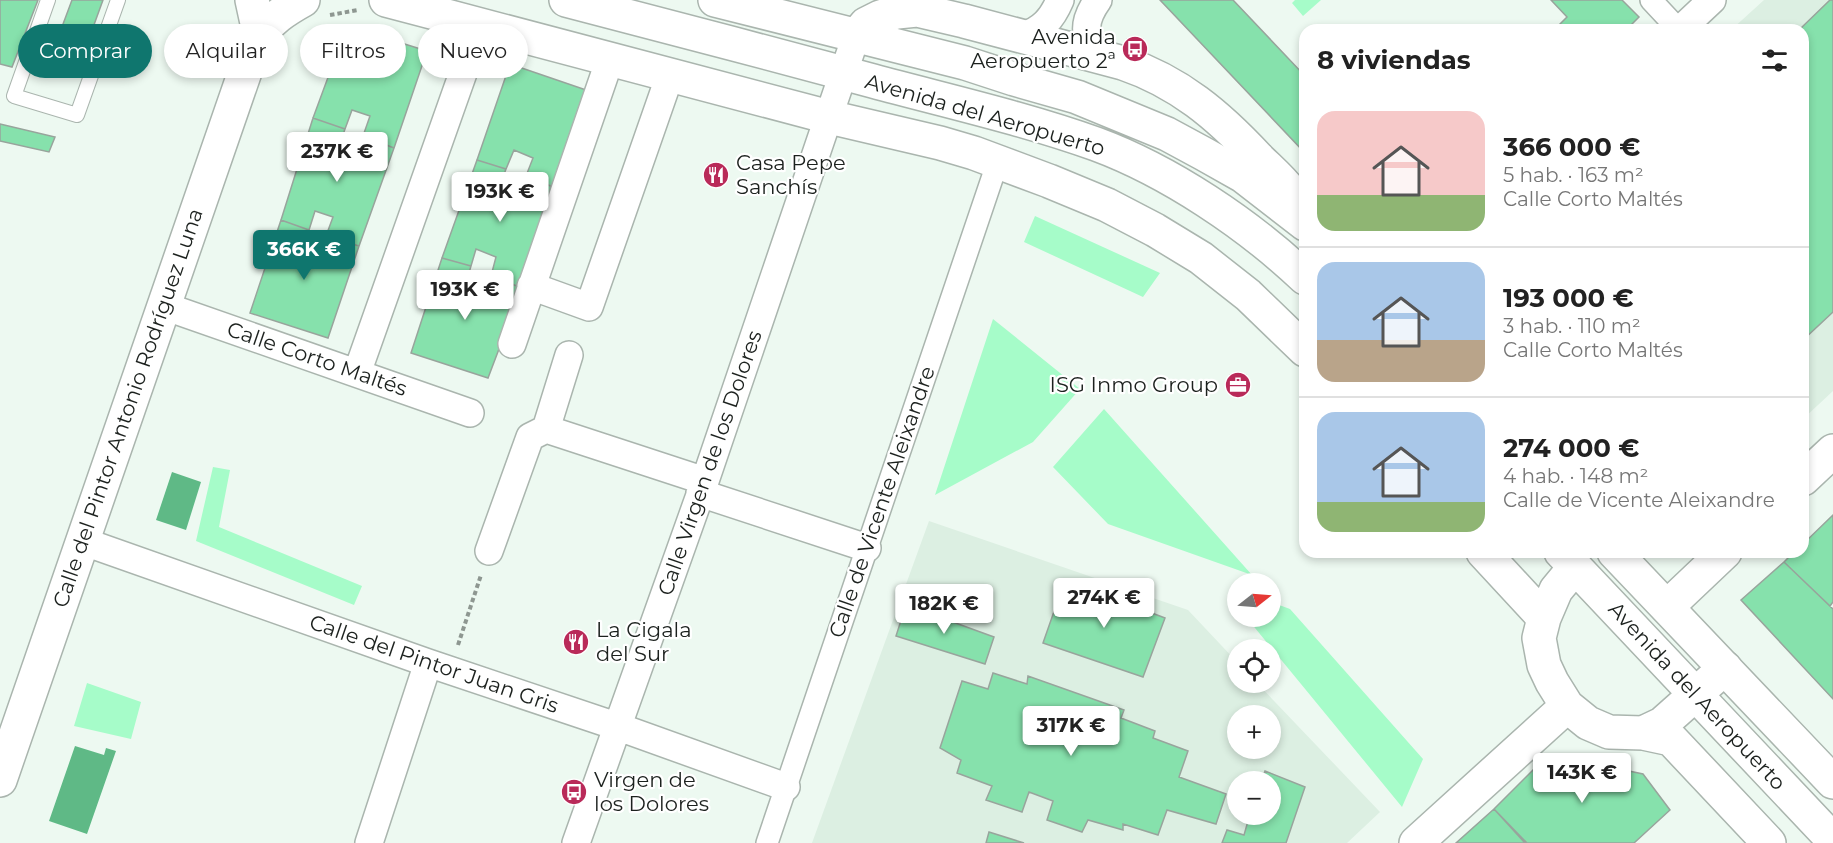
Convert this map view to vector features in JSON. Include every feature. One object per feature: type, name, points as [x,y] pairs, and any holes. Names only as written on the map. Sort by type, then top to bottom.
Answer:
[{"type":"street","name":"Calle del Pintor Antonio Rodríguez Luna","points":[[252,0],[257,24]]},
{"type":"street","name":"Calle del Pintor Antonio Rodríguez Luna","points":[[267,24],[303,0]]},
{"type":"street","name":"Avenida del Aeropuerto","points":[[386,0],[476,24]]},
{"type":"street","name":"Avenida del Aeropuerto","points":[[566,0],[1008,117],[1096,145],[1137,162],[1215,206],[1299,272]]},
{"type":"street","name":"Avenida del Aeropuerto","points":[[715,0],[796,10],[856,36],[964,63],[1077,97],[1167,134],[1243,177],[1299,219]]},
{"type":"street","points":[[881,0],[1144,70],[1205,106],[1233,131],[1290,191],[1299,205]]},
{"type":"street","points":[[1098,0],[1089,14],[1086,32],[1093,49],[1100,57]]},
{"type":"street","points":[[1651,0],[1674,24]]},
{"type":"street","points":[[1686,24],[1712,0]]},
{"type":"street","points":[[1023,36],[1039,29],[1064,3]]},
{"type":"street","points":[[856,36],[866,24],[880,17],[917,10]]},
{"type":"street","name":"Avenida del Aeropuerto","points":[[830,117],[856,36]]},
{"type":"street","name":"Avenida del Aeropuerto","points":[[528,38],[830,117],[940,143],[998,161],[1097,201],[1155,230],[1200,258],[1248,295],[1299,344]]},
{"type":"street","points":[[512,344],[610,59]]},
{"type":"street","points":[[531,286],[589,307],[670,75]]},
{"type":"street","name":"Calle del Pintor Antonio Rodríguez Luna","points":[[0,780],[242,78]]},
{"type":"street","points":[[357,373],[461,78]]},
{"type":"street","name":"Calle Virgen de los Dolores","points":[[576,843],[703,487],[830,117]]},
{"type":"street","name":"Calle de Vicente Aleixandre","points":[[767,843],[998,161]]},
{"type":"street","name":"Calle Corto Maltés","points":[[164,306],[470,413]]},
{"type":"street","points":[[489,551],[530,437],[546,429],[569,355]]},
{"type":"street","points":[[546,429],[867,548]]},
{"type":"street","points":[[1809,473],[1833,451]]},
{"type":"street","name":"Calle del Pintor Juan Gris","points":[[82,541],[786,787]]},
{"type":"street","points":[[1489,558],[1544,618]]},
{"type":"street","name":"Avenida del Aeropuerto","points":[[1620,558],[1833,782]]},
{"type":"street","points":[[1667,607],[1719,558]]},
{"type":"street","name":"Avenida del Aeropuerto","points":[[1568,560],[1833,840]]},
{"type":"street","points":[[1568,560],[1544,618],[1539,638],[1544,665],[1567,706],[1588,723],[1609,732],[1643,733],[1671,739],[1769,843]]},
{"type":"street","points":[[369,843],[439,667]]},
{"type":"street","points":[[1643,733],[1662,724],[1725,668]]},
{"type":"street","points":[[1416,843],[1567,706]]},
{"type":"lane","points":[[48,0],[7,94],[77,115],[118,0]]},
{"type":"path","points":[[439,667],[489,551]]},
{"type":"shaded area","points":[[1295,0],[1321,0],[1303,16],[1292,3]]},
{"type":"shaded area","points":[[1764,0],[1833,0],[1833,391],[1809,413],[1809,24],[1738,24]]},
{"type":"shaded area","points":[[1035,216],[1160,273],[1143,297],[1024,242]]},
{"type":"shaded area","points":[[993,319],[1080,389],[1033,442],[935,495]]},
{"type":"shaded area","points":[[1104,409],[1250,573],[1108,524],[1053,467]]},
{"type":"shaded area","points":[[213,467],[230,470],[219,527],[362,586],[354,605],[196,541]]},
{"type":"shaded area","points":[[172,472],[201,482],[186,530],[156,520]]},
{"type":"shaded area","points":[[929,521],[1188,610],[1227,651],[1227,693],[1267,693],[1278,705],[1227,705],[1227,759],[1281,759],[1281,708],[1380,812],[1347,843],[812,843]]},
{"type":"shaded area","points":[[1281,606],[1290,609],[1423,759],[1402,807],[1281,660],[1281,639],[1264,639],[1254,627],[1281,627]]},
{"type":"shaded area","points":[[87,683],[141,702],[131,739],[74,726]]},
{"type":"shaded area","points":[[75,746],[104,755],[106,748],[116,751],[87,834],[49,821]]},
{"type":"building","points":[[0,0],[38,0],[29,24],[18,24],[18,52],[12,67],[0,64]]},
{"type":"building","points":[[72,0],[103,0],[94,24],[63,24]]},
{"type":"building","points":[[1160,0],[1233,0],[1299,70],[1299,147]]},
{"type":"building","points":[[1551,0],[1622,0],[1639,17],[1632,24],[1560,24],[1567,17]]},
{"type":"building","points":[[1830,0],[1833,0],[1833,312],[1809,334],[1809,24],[1805,24]]},
{"type":"building","points":[[406,44],[418,48],[418,77],[394,148],[363,136],[370,116],[352,110],[345,129],[313,118],[328,78],[406,78]]},
{"type":"building","points":[[528,70],[589,91],[558,189],[526,176],[533,158],[514,150],[506,169],[477,160],[505,78],[528,78]]},
{"type":"building","points":[[313,118],[345,129],[338,149],[357,156],[363,136],[394,148],[359,246],[326,236],[333,217],[315,211],[309,230],[281,220]]},
{"type":"building","points":[[0,124],[55,137],[49,152],[0,141]]},
{"type":"building","points":[[477,160],[506,169],[499,188],[519,195],[526,176],[558,189],[522,288],[491,276],[496,257],[476,249],[471,266],[442,258]]},
{"type":"building","points":[[281,220],[309,230],[302,250],[320,256],[326,236],[359,246],[328,338],[250,313]]},
{"type":"building","points":[[442,258],[471,266],[464,290],[483,298],[491,276],[522,288],[488,378],[411,353]]},
{"type":"building","points":[[1833,515],[1833,602],[1830,606],[1784,562],[1788,558],[1809,558],[1809,538]]},
{"type":"building","points":[[1784,562],[1833,609],[1833,699],[1741,600]]},
{"type":"building","points":[[1065,580],[1165,618],[1143,677],[1043,643]]},
{"type":"building","points":[[906,605],[994,637],[985,664],[896,636]]},
{"type":"building","points":[[993,673],[1027,684],[1028,676],[1124,710],[1121,718],[1155,731],[1153,738],[1188,751],[1179,777],[1226,794],[1216,824],[1167,810],[1158,835],[1123,824],[1123,830],[1088,820],[1082,832],[1047,820],[1053,801],[1029,792],[1022,812],[986,800],[992,786],[957,773],[961,760],[940,748],[962,681],[988,689]]},
{"type":"building","points":[[1549,754],[1643,774],[1670,810],[1634,843],[1527,843],[1494,809]]},
{"type":"building","points":[[1281,777],[1305,787],[1286,843],[1222,843],[1227,830],[1244,835],[1247,825],[1281,825]]},
{"type":"building","points":[[1494,809],[1525,843],[1456,843]]},
{"type":"building","points":[[989,832],[1024,843],[986,843]]},
{"type":"place","name":"Avenida Aeropuerto 2ª","points":[[1135,49]]},
{"type":"place","name":"Casa Pepe Sanchís","points":[[716,175]]},
{"type":"place","name":"ISG Inmo Group","points":[[1238,385]]},
{"type":"place","name":"La Cigala del Sur","points":[[576,642]]},
{"type":"place","name":"Virgen de los Dolores","points":[[574,792]]}]
